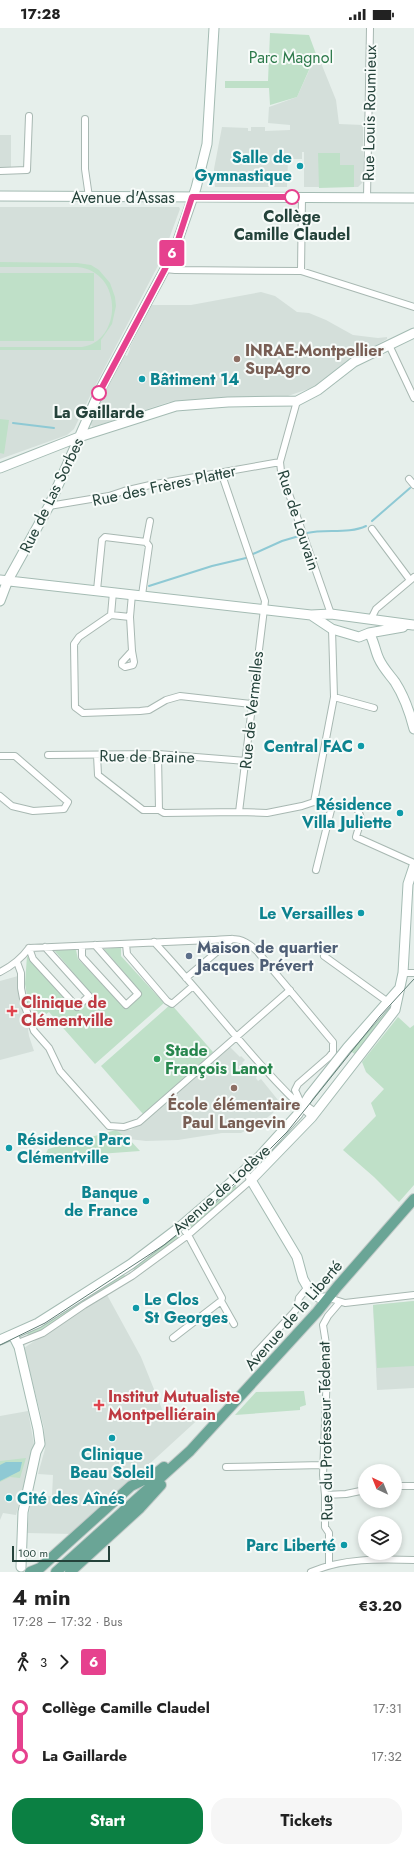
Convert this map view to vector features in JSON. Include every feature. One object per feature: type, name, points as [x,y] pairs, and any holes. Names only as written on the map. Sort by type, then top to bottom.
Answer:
[{"type":"main road","name":"Avenue de la Liberté","points":[[56,1572],[164,1476],[192,1448],[256,1381],[333,1283],[356,1257],[412,1202]]},
{"type":"main road","name":"Avenue de la Liberté","points":[[322,1298],[412,1202]]},
{"type":"main road","points":[[23,1571],[40,1568],[132,1486],[157,1474],[176,1456],[192,1448]]},
{"type":"main road","points":[[70,1572],[149,1499],[161,1486],[164,1476]]},
{"type":"street","name":"Rue de Las Sorbes","points":[[0,601],[4,580],[49,506],[100,390],[165,269],[178,240],[196,188],[208,139],[214,28]]},
{"type":"street","name":"Rue Louis Roumieux","points":[[367,198],[370,28]]},
{"type":"street","points":[[0,171],[27,170],[29,116]]},
{"type":"street","points":[[85,119],[85,169],[88,197]]},
{"type":"street","name":"Avenue d'Assas","points":[[0,196],[414,198]]},
{"type":"street","points":[[301,271],[302,197]]},
{"type":"street","points":[[165,269],[301,271],[414,307]]},
{"type":"street","points":[[0,468],[79,437],[176,406],[228,402],[297,401],[318,390],[354,362],[414,333]]},
{"type":"street","points":[[389,345],[412,389],[414,398]]},
{"type":"street","name":"Rue de Louvain","points":[[297,401],[280,462],[281,470],[332,614]]},
{"type":"street","name":"Rue des Frères Platter","points":[[49,506],[109,496],[124,491],[280,462]]},
{"type":"street","name":"Rue de Vermelles","points":[[221,472],[264,594],[265,601],[251,704],[246,762],[239,812]]},
{"type":"street","points":[[409,479],[414,485]]},
{"type":"street","points":[[142,595],[149,546],[146,542],[150,521]]},
{"type":"street","points":[[356,636],[352,633],[351,626],[361,619],[372,617],[376,609],[412,579],[372,529]]},
{"type":"street","points":[[97,590],[102,540],[105,537],[146,542]]},
{"type":"street","points":[[4,580],[311,615],[332,614],[414,625]]},
{"type":"street","points":[[111,615],[113,592]]},
{"type":"street","points":[[132,594],[130,617],[132,651]]},
{"type":"street","points":[[130,617],[111,615],[79,637],[74,644],[75,707],[83,713],[140,712],[149,710],[166,700],[180,696],[251,704]]},
{"type":"street","points":[[311,615],[332,629],[363,637],[369,633],[414,625]]},
{"type":"street","points":[[361,619],[370,627],[369,633],[372,637],[374,650],[401,694],[414,729]]},
{"type":"street","points":[[314,802],[334,697],[332,629]]},
{"type":"street","points":[[334,697],[374,708]]},
{"type":"street","points":[[158,754],[159,810]]},
{"type":"street","name":"Rue de Braine","points":[[48,755],[97,756],[158,754],[246,762]]},
{"type":"street","points":[[0,756],[15,756],[68,802],[64,809],[32,811],[12,806],[0,796]]},
{"type":"street","points":[[97,756],[98,775],[143,810],[159,810],[164,813],[267,813],[314,802],[332,806],[355,807],[362,818],[356,837],[414,863]]},
{"type":"street","points":[[316,870],[332,806]]},
{"type":"street","name":"Avenue de Lodève","points":[[0,1340],[16,1339],[43,1333],[84,1305],[132,1276],[188,1235],[251,1180],[313,1115],[390,1017],[398,1002],[399,989],[403,973],[407,892],[414,866]]},
{"type":"street","points":[[186,978],[232,939]]},
{"type":"street","points":[[29,948],[232,939],[239,939],[248,943],[332,1038],[334,1046],[329,1057],[298,1084],[295,1090],[303,1105]]},
{"type":"street","points":[[154,942],[237,1037],[313,1115]]},
{"type":"street","points":[[126,944],[127,954],[167,1001],[172,1004],[193,986]]},
{"type":"street","points":[[82,946],[82,957],[126,1005],[138,994],[95,945]]},
{"type":"street","points":[[29,948],[33,959],[77,1007],[89,996],[45,947]]},
{"type":"street","points":[[0,972],[17,962],[23,957],[29,948]]},
{"type":"street","points":[[324,956],[388,1002]]},
{"type":"street","points":[[17,962],[21,973],[21,988],[24,1004],[34,1031],[48,1048],[60,1071],[109,1126],[133,1126],[290,990]]},
{"type":"street","points":[[403,973],[414,973]]},
{"type":"street","name":"Avenue de Lodève","points":[[16,1339],[42,1320],[131,1264],[181,1226],[244,1171],[298,1114],[303,1105],[355,1038],[399,989]]},
{"type":"street","points":[[244,1171],[251,1180],[297,1257],[303,1279],[311,1293],[322,1298],[340,1302],[356,1302],[414,1294]]},
{"type":"street","points":[[181,1226],[188,1235],[222,1298],[222,1301],[234,1324]]},
{"type":"street","points":[[255,1354],[294,1312],[297,1308],[300,1295],[308,1287]]},
{"type":"street","points":[[173,1338],[222,1301]]},
{"type":"street","name":"Rue du Professeur Tédenat","points":[[328,1565],[329,1533],[325,1527],[325,1495],[323,1475],[327,1371],[326,1344],[323,1325],[328,1316],[340,1302]]},
{"type":"street","points":[[16,1339],[38,1429],[40,1444],[36,1452],[23,1512],[23,1571]]},
{"type":"street","points":[[226,1467],[323,1465]]},
{"type":"street","points":[[402,1486],[414,1486]]},
{"type":"street","points":[[325,1495],[346,1494],[358,1491]]},
{"type":"street","points":[[310,1572],[328,1565],[354,1561],[383,1559],[414,1560]]},
{"type":"shaded area","points":[[317,53],[336,100],[339,124],[363,125],[363,182],[358,187],[304,187],[304,152],[302,152],[302,159],[288,159],[287,187],[215,187],[214,169],[222,127],[248,128],[248,131],[251,131],[251,127],[265,127],[265,131],[290,130],[290,125],[268,123],[269,107],[297,97]]},
{"type":"shaded area","points":[[0,135],[11,135],[11,167],[0,168]]},
{"type":"shaded area","points":[[0,207],[179,207],[180,209],[162,258],[74,429],[67,435],[0,459]]},
{"type":"shaded area","name":"INRAE-Montpellier SupAgro","points":[[261,292],[275,296],[297,312],[309,313],[326,320],[353,335],[378,338],[387,337],[387,339],[346,362],[314,387],[285,397],[215,398],[169,402],[93,427],[90,424],[111,380],[125,355],[127,356],[151,305],[191,305]]},
{"type":"shaded area","name":"Clinique de Clémentville","points":[[18,976],[20,1001],[34,1051],[0,1060],[0,981]]},
{"type":"shaded area","points":[[229,1046],[245,1060],[242,1063],[247,1068],[252,1070],[257,1076],[256,1078],[258,1081],[261,1079],[282,1105],[261,1123],[241,1133],[222,1133],[178,1140],[146,1141],[129,1139],[116,1130],[131,1130],[137,1126],[193,1080]]},
{"type":"shaded area","name":"Institut Mutualiste Montpelliérain","points":[[106,1293],[141,1357],[164,1414],[204,1414],[73,1534],[27,1533],[31,1497],[52,1496],[53,1475],[38,1474],[45,1449],[44,1428],[24,1348]]},
{"type":"shaded area","points":[[414,1301],[414,1388],[377,1390],[373,1305]]},
{"type":"shaded area","points":[[28,1411],[34,1444],[16,1515],[3,1513],[0,1520],[0,1416]]},
{"type":"green space","name":"Parc Magnol","points":[[270,33],[309,35],[316,54],[297,97],[270,105],[269,88],[225,88],[225,81],[268,81]]},
{"type":"green space","points":[[318,153],[340,153],[340,165],[354,165],[354,187],[319,188]]},
{"type":"green space","points":[[0,262],[77,263],[91,265],[99,270],[110,283],[115,297],[116,306],[112,324],[101,340],[101,350],[0,350],[0,347],[82,347],[95,342],[105,333],[110,321],[112,307],[110,293],[103,280],[92,271],[77,267],[0,267]]},
{"type":"green space","points":[[0,273],[94,273],[94,341],[0,341]]},
{"type":"green space","points":[[0,419],[9,420],[4,454],[0,453]]},
{"type":"green space","points":[[121,947],[121,956],[164,1003],[95,1064],[49,1012],[42,1017],[29,1007],[25,984],[27,956],[75,1008],[79,1009],[93,996],[54,950],[76,950],[78,959],[124,1007],[141,992],[104,949]]},
{"type":"green space","points":[[397,995],[395,1003],[357,1056],[348,1049]]},
{"type":"green space","name":"Stade François Lanot","points":[[171,1004],[213,1052],[143,1114],[101,1066]]},
{"type":"green space","points":[[398,1017],[410,1028],[414,1025],[414,1185],[399,1202],[374,1177],[343,1150],[376,1116],[371,1103],[384,1089],[366,1072],[362,1062]]},
{"type":"green space","points":[[116,1130],[129,1139],[140,1151],[44,1158],[48,1149]]},
{"type":"green space","points":[[233,1183],[237,1188],[191,1230],[187,1225]]},
{"type":"green space","points":[[179,1231],[183,1236],[135,1271],[131,1266]]},
{"type":"green space","points":[[122,1272],[126,1277],[46,1329],[28,1336],[26,1330]]},
{"type":"green space","points":[[414,1301],[414,1366],[377,1368],[373,1305]]},
{"type":"green space","points":[[304,1391],[306,1405],[300,1407],[300,1410],[235,1415],[256,1392]]},
{"type":"green space","points":[[26,1458],[20,1478],[10,1477],[0,1482],[0,1461]]},
{"type":"water","points":[[6,1462],[22,1462],[20,1471],[0,1481],[0,1465]]},
{"type":"waterway","points":[[13,423],[54,428]]},
{"type":"waterway","points":[[372,521],[410,488]]},
{"type":"waterway","points":[[307,533],[322,531],[345,531],[366,526]]},
{"type":"waterway","points":[[253,554],[282,541],[299,536]]},
{"type":"waterway","points":[[149,586],[212,566],[246,558]]},
{"type":"tram line","points":[[0,1345],[45,1323],[164,1245],[196,1219],[246,1173],[287,1132],[380,1016],[414,979]]},
{"type":"bus line","name":"6","points":[[99,393],[165,269],[178,240],[192,197],[292,197]]},
{"type":"place","name":"Salle de Gymnastique","points":[[300,166]]},
{"type":"place","name":"Collège Camille Claudel","points":[[292,197]]},
{"type":"place","name":"INRAE-Montpellier SupAgro","points":[[237,359]]},
{"type":"place","name":"Bâtiment 14","points":[[142,379]]},
{"type":"place","name":"La Gaillarde","points":[[99,393]]},
{"type":"place","name":"Central FAC","points":[[361,746]]},
{"type":"place","name":"Résidence Villa Juliette","points":[[400,813]]},
{"type":"place","name":"Le Versailles","points":[[361,913]]},
{"type":"place","name":"Maison de quartier Jacques Prévert","points":[[189,956]]},
{"type":"place","name":"Clinique de Clémentville","points":[[12,1011]]},
{"type":"place","name":"Stade François Lanot","points":[[157,1059]]},
{"type":"place","name":"École élémentaire Paul Langevin","points":[[234,1088]]},
{"type":"place","name":"Résidence Parc Clémentville","points":[[9,1148]]},
{"type":"place","name":"Banque de France","points":[[146,1201]]},
{"type":"place","name":"Le Clos St Georges","points":[[136,1308]]},
{"type":"place","name":"Institut Mutualiste Montpelliérain","points":[[99,1405]]},
{"type":"place","name":"Clinique Beau Soleil","points":[[112,1438]]},
{"type":"place","name":"Cité des Aînés","points":[[9,1498]]},
{"type":"place","name":"Parc Liberté","points":[[344,1545]]}]
